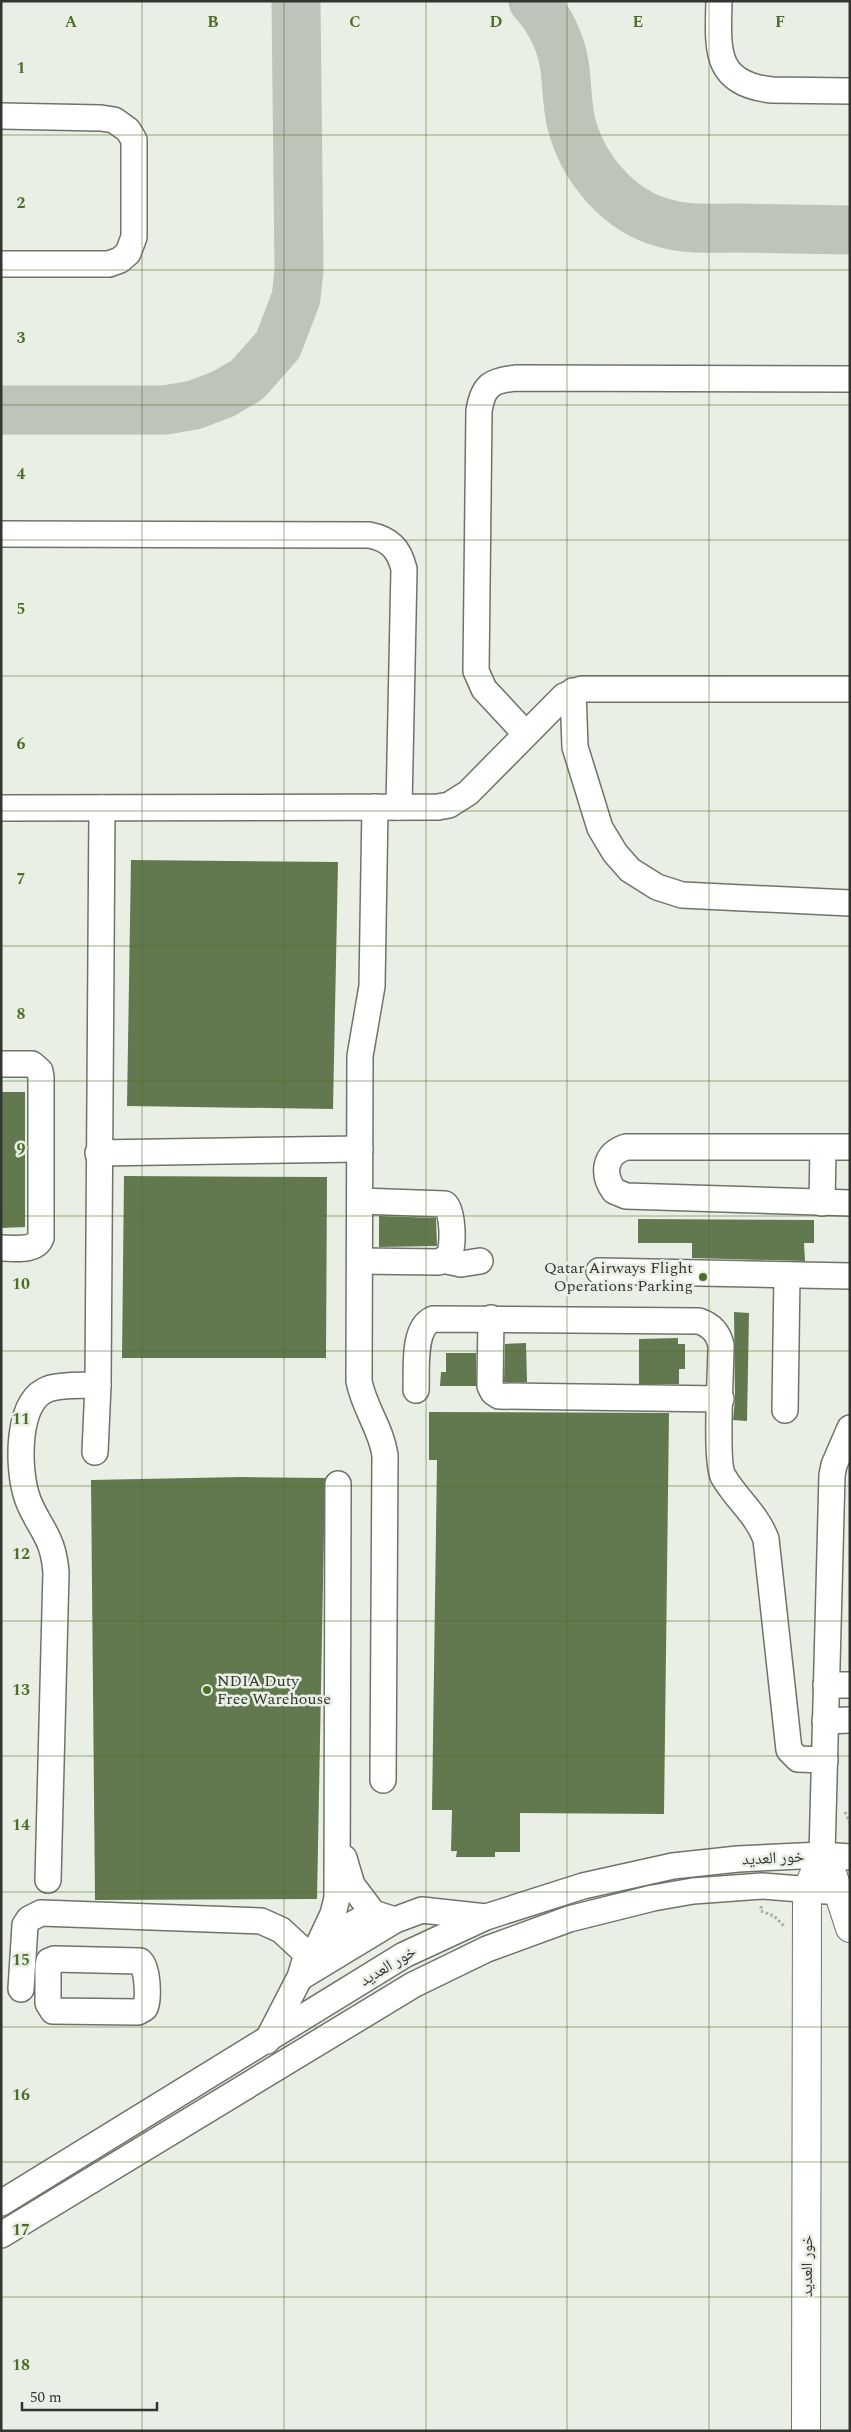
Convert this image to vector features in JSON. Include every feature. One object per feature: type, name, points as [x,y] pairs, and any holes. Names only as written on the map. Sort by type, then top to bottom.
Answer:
[{"type":"main road","name":"خور العديد","points":[[806,2431],[807,1891],[822,1855]]},
{"type":"main road","name":"خور العديد","points":[[822,1855],[844,1892]]},
{"type":"main road","points":[[844,1892],[850,1928]]},
{"type":"street","points":[[719,1],[719,53],[729,71],[741,82],[754,87],[772,90],[850,91]]},
{"type":"street","points":[[1,116],[101,118],[123,124],[134,140],[134,237],[128,253],[120,260],[109,264],[1,264]]},
{"type":"street","points":[[525,733],[484,689],[479,682],[475,666],[479,411],[481,398],[489,386],[498,379],[517,378],[850,379]]},
{"type":"street","points":[[1,534],[369,535],[380,537],[392,543],[400,554],[404,569],[387,807],[372,986],[360,1048],[359,1381],[367,1410],[381,1436],[384,1455],[383,1780]]},
{"type":"street","points":[[1,808],[438,807],[459,800],[525,733],[564,696],[573,691],[582,689],[850,690]]},
{"type":"street","points":[[573,691],[575,747],[600,828],[615,853],[630,870],[657,887],[682,895],[850,902]]},
{"type":"street","points":[[95,1452],[98,1386],[98,1153],[102,808]]},
{"type":"street","points":[[1,1064],[32,1064],[40,1071],[41,1238],[39,1243],[31,1248],[1,1248]]},
{"type":"street","points":[[850,1147],[626,1147],[613,1153],[608,1160],[606,1176],[614,1192],[626,1196],[850,1203]]},
{"type":"street","points":[[822,1203],[823,1148]]},
{"type":"street","points":[[98,1153],[360,1149]]},
{"type":"street","points":[[360,1201],[445,1204],[451,1214],[451,1246],[449,1254],[443,1260]]},
{"type":"street","points":[[360,1261],[434,1262],[443,1260],[461,1264],[480,1261]]},
{"type":"street","points":[[599,1271],[850,1276]]},
{"type":"street","points":[[786,1410],[787,1275]]},
{"type":"street","points":[[416,1390],[419,1333],[424,1324],[438,1318],[689,1321],[705,1323],[716,1332],[721,1345],[719,1465],[732,1488],[756,1516],[766,1539],[789,1750],[794,1756],[803,1760],[824,1760]]},
{"type":"street","points":[[491,1318],[490,1386],[493,1392],[499,1396],[720,1399]]},
{"type":"street","points":[[48,1880],[56,1572],[48,1540],[26,1495],[22,1432],[28,1406],[46,1389],[98,1386]]},
{"type":"street","points":[[822,1855],[825,1720],[838,1685],[840,1538],[832,1475],[834,1465],[850,1428]]},
{"type":"street","points":[[267,2041],[333,1914],[337,1898],[338,1484]]},
{"type":"street","points":[[825,1720],[850,1720]]},
{"type":"street","points":[[336,1832],[352,1885],[384,1917]]},
{"type":"street","name":"خور العديد","points":[[1,2203],[404,1955],[486,1917],[575,1888],[673,1866],[706,1861],[822,1855],[850,1857]]},
{"type":"street","name":"خور العديد","points":[[1,2236],[413,1985],[487,1948],[569,1919],[685,1892],[762,1886],[807,1891],[844,1892]]},
{"type":"street","points":[[308,1959],[338,1932],[384,1917],[422,1910],[486,1917]]},
{"type":"street","points":[[48,1989],[11,1990],[25,1925],[29,1919],[41,1914],[260,1922],[281,1930],[308,1959]]},
{"type":"street","points":[[308,1959],[384,1917]]},
{"type":"building","points":[[131,860],[338,862],[333,1109],[127,1106]]},
{"type":"building","points":[[1,1092],[25,1092],[25,1227],[1,1228]]},
{"type":"building","points":[[124,1176],[327,1177],[326,1358],[122,1358]]},
{"type":"building","points":[[379,1216],[436,1218],[437,1246],[379,1247]]},
{"type":"building","points":[[638,1219],[814,1220],[814,1243],[804,1243],[805,1261],[692,1258],[692,1243],[638,1243]]},
{"type":"building","points":[[734,1312],[749,1313],[747,1421],[733,1420],[735,1399]]},
{"type":"building","points":[[678,1338],[678,1344],[685,1344],[685,1369],[679,1369],[679,1384],[639,1384],[639,1339]]},
{"type":"building","points":[[526,1343],[527,1382],[504,1382],[505,1344]]},
{"type":"building","points":[[446,1353],[476,1353],[476,1386],[440,1386],[441,1372],[446,1372]]},
{"type":"building","points":[[429,1412],[669,1413],[664,1814],[520,1813],[520,1852],[495,1852],[495,1857],[456,1857],[457,1851],[451,1851],[452,1810],[432,1810],[437,1460],[429,1460]]},
{"type":"building","name":"NDIA Duty Free Warehouse","points":[[241,1477],[325,1478],[317,1899],[95,1900],[91,1480]]},
{"type":"taxiway","points":[[1,410],[165,410],[194,405],[223,394],[247,380],[278,345],[296,298],[299,270],[296,1]]},
{"type":"taxiway","points":[[533,1],[550,24],[561,50],[571,122],[576,139],[593,171],[617,198],[647,217],[664,223],[691,228],[850,230]]},
{"type":"place","name":"Qatar Airways Flight Operations Parking","points":[[703,1277]]},
{"type":"place","name":"NDIA Duty Free Warehouse","points":[[207,1690]]}]
